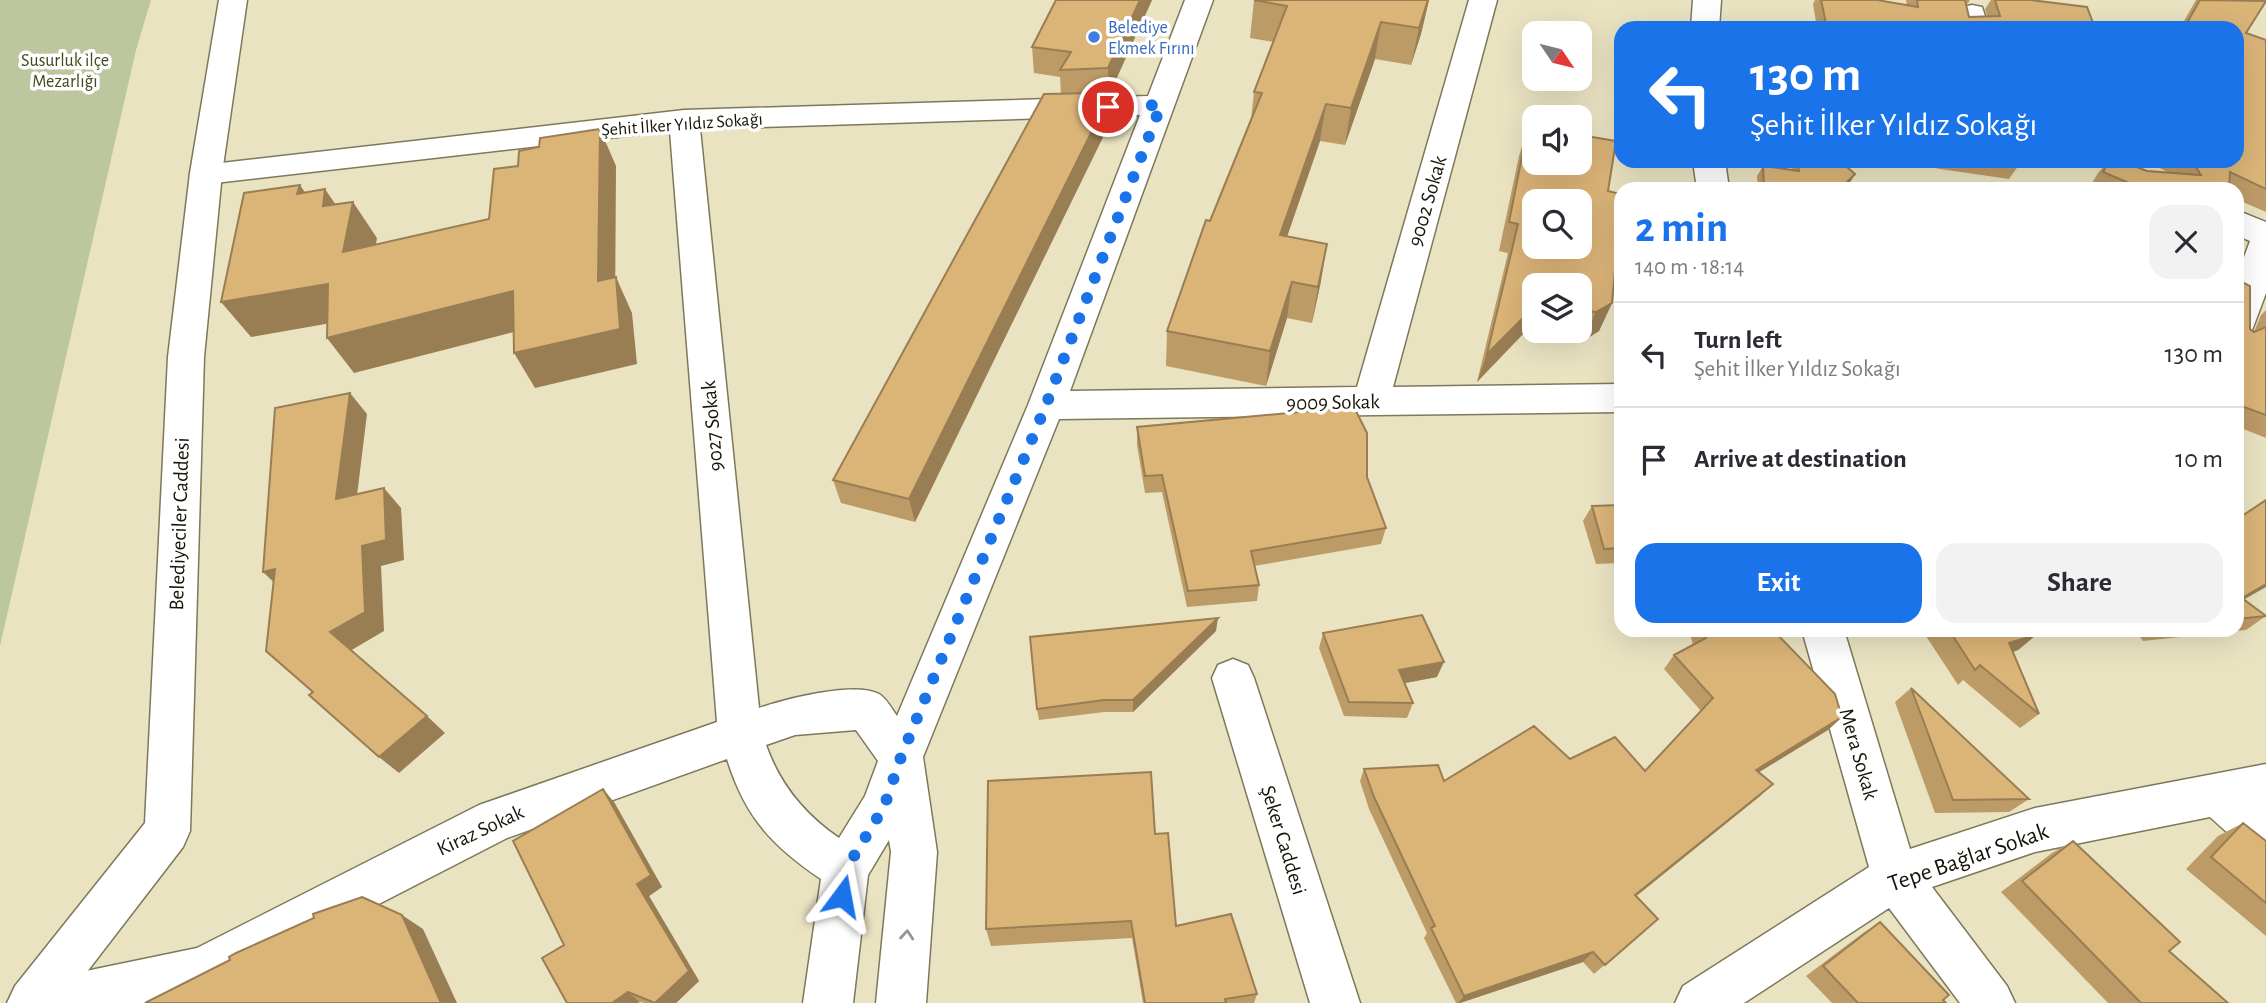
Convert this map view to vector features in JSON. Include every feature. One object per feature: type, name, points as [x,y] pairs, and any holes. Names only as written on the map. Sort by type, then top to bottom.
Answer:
[{"type":"street","name":"Belediyeciler Caddesi","points":[[32,1003],[167,831],[186,357],[206,173],[233,0]]},
{"type":"street","points":[[828,1003],[846,869],[884,807],[901,757],[1046,405],[1199,0]]},
{"type":"street","name":"9002 Sokak","points":[[1371,401],[1483,0]]},
{"type":"street","points":[[1706,21],[1707,0]]},
{"type":"street","name":"Şehit İlker Yıldız Sokağı","points":[[206,173],[684,120],[1161,105]]},
{"type":"street","name":"9027 Sokak","points":[[684,120],[740,733],[758,787],[800,838],[846,869]]},
{"type":"street","points":[[2244,225],[2266,235]]},
{"type":"street","points":[[2244,307],[2266,240]]},
{"type":"street","name":"9009 Sokak","points":[[1046,405],[1614,398]]},
{"type":"street","name":"Mera Sokak","points":[[1825,637],[1895,877]]},
{"type":"street","name":"Şeker Caddesi","points":[[1233,678],[1335,1003]]},
{"type":"street","name":"Kiraz Sokak","points":[[52,1003],[202,971],[495,820],[795,715],[866,709],[901,757]]},
{"type":"street","points":[[901,757],[914,852],[901,1003]]},
{"type":"street","name":"Tepe Bağlar Sokak","points":[[1700,1003],[1895,877],[2035,830],[2266,785]]},
{"type":"street","points":[[2218,795],[2266,837]]},
{"type":"street","points":[[1895,877],[1990,1003]]},
{"type":"green space","name":"Susurluk ilçe Mezarlığı","points":[[0,0],[151,0],[136,50],[0,646]]},
{"type":"building","name":"Belediye Ekmek Fırını","points":[[1056,0],[1140,0],[1108,68],[1060,70],[1071,52],[1032,47]]},
{"type":"building","points":[[1254,0],[1428,0],[1419,28],[1381,22],[1351,108],[1326,104],[1280,235],[1327,244],[1318,287],[1292,282],[1270,351],[1167,331],[1206,220],[1210,221],[1262,93],[1254,92],[1287,6]]},
{"type":"building","points":[[1821,0],[1877,0],[1918,7],[1917,0],[1965,0],[1969,17],[2000,16],[1995,0],[2031,0],[2087,7],[2092,21],[1826,21]]},
{"type":"building","points":[[2200,0],[2266,1],[2246,33],[2266,40],[2266,189],[2230,172],[2229,182],[2127,182],[2103,172],[2105,168],[2139,168],[2147,171],[2201,175],[2196,168],[2244,168],[2244,21],[2188,21]]},
{"type":"building","points":[[1097,93],[1089,108],[1102,111],[909,499],[833,480],[1044,94]]},
{"type":"building","points":[[600,129],[598,281],[616,277],[620,329],[514,353],[513,291],[327,338],[328,284],[221,302],[244,193],[300,185],[297,194],[325,189],[323,206],[353,202],[343,252],[489,219],[494,169],[518,166],[519,151],[539,147],[540,138]]},
{"type":"building","points":[[1592,137],[1614,141],[1608,191],[1614,192],[1612,303],[1592,312],[1592,273],[1522,273],[1522,319],[1487,354],[1518,224],[1509,222],[1522,156],[1522,175],[1592,175]]},
{"type":"building","points":[[1763,168],[1799,171],[1798,168],[1848,168],[1855,174],[1847,182],[1764,182]]},
{"type":"building","points":[[2244,283],[2250,286],[2250,329],[2254,332],[2266,327],[2266,415],[2244,407]]},
{"type":"building","points":[[350,393],[336,499],[384,488],[386,540],[362,546],[365,612],[330,632],[427,716],[379,757],[309,695],[313,692],[266,651],[275,569],[263,572],[275,408]]},
{"type":"building","points":[[1354,407],[1367,433],[1367,477],[1386,528],[1251,551],[1259,585],[1188,591],[1162,475],[1145,476],[1137,427]]},
{"type":"building","points":[[2266,500],[2266,584],[2244,597],[2244,515]]},
{"type":"building","points":[[1614,505],[1614,548],[1604,549],[1592,506]]},
{"type":"building","points":[[2244,600],[2266,616],[2244,618]]},
{"type":"building","points":[[1422,615],[1444,662],[1399,670],[1413,703],[1349,702],[1323,633]]},
{"type":"building","points":[[1218,618],[1133,700],[1104,700],[1037,709],[1030,637]]},
{"type":"building","points":[[1780,637],[1835,694],[1842,717],[1756,770],[1773,784],[1635,895],[1658,919],[1605,965],[1593,952],[1464,996],[1431,928],[1435,926],[1374,797],[1364,769],[1438,765],[1444,781],[1534,726],[1570,759],[1615,737],[1645,771],[1713,698],[1674,655],[1706,638]]},
{"type":"building","points":[[1954,637],[2029,637],[2009,643],[2039,714],[1980,665],[1975,670]]},
{"type":"building","points":[[1911,688],[2029,799],[1953,800]]},
{"type":"building","points":[[1151,772],[1155,834],[1168,833],[1176,926],[1231,914],[1257,994],[1225,999],[1226,1003],[1145,1003],[1131,921],[986,929],[988,781]]},
{"type":"building","points":[[603,789],[651,875],[637,884],[689,971],[655,1003],[628,992],[612,1003],[567,1003],[542,958],[564,945],[513,841]]},
{"type":"building","points":[[2243,823],[2266,841],[2266,903],[2211,857]]},
{"type":"building","points":[[2073,841],[2180,942],[2169,951],[2228,1003],[2141,1003],[2022,881]]},
{"type":"building","points":[[362,897],[402,915],[441,1003],[145,1003],[230,960],[229,957],[236,953],[314,918],[313,914]]},
{"type":"building","points":[[1880,922],[1949,995],[1943,1000],[1946,1003],[1858,1003],[1823,966]]},
{"type":"place","name":"Belediye Ekmek Fırını","points":[[1094,37]]},
{"type":"route","points":[[842,896],[846,869],[884,807],[901,757],[1046,405],[1161,105],[1108,107]]}]
